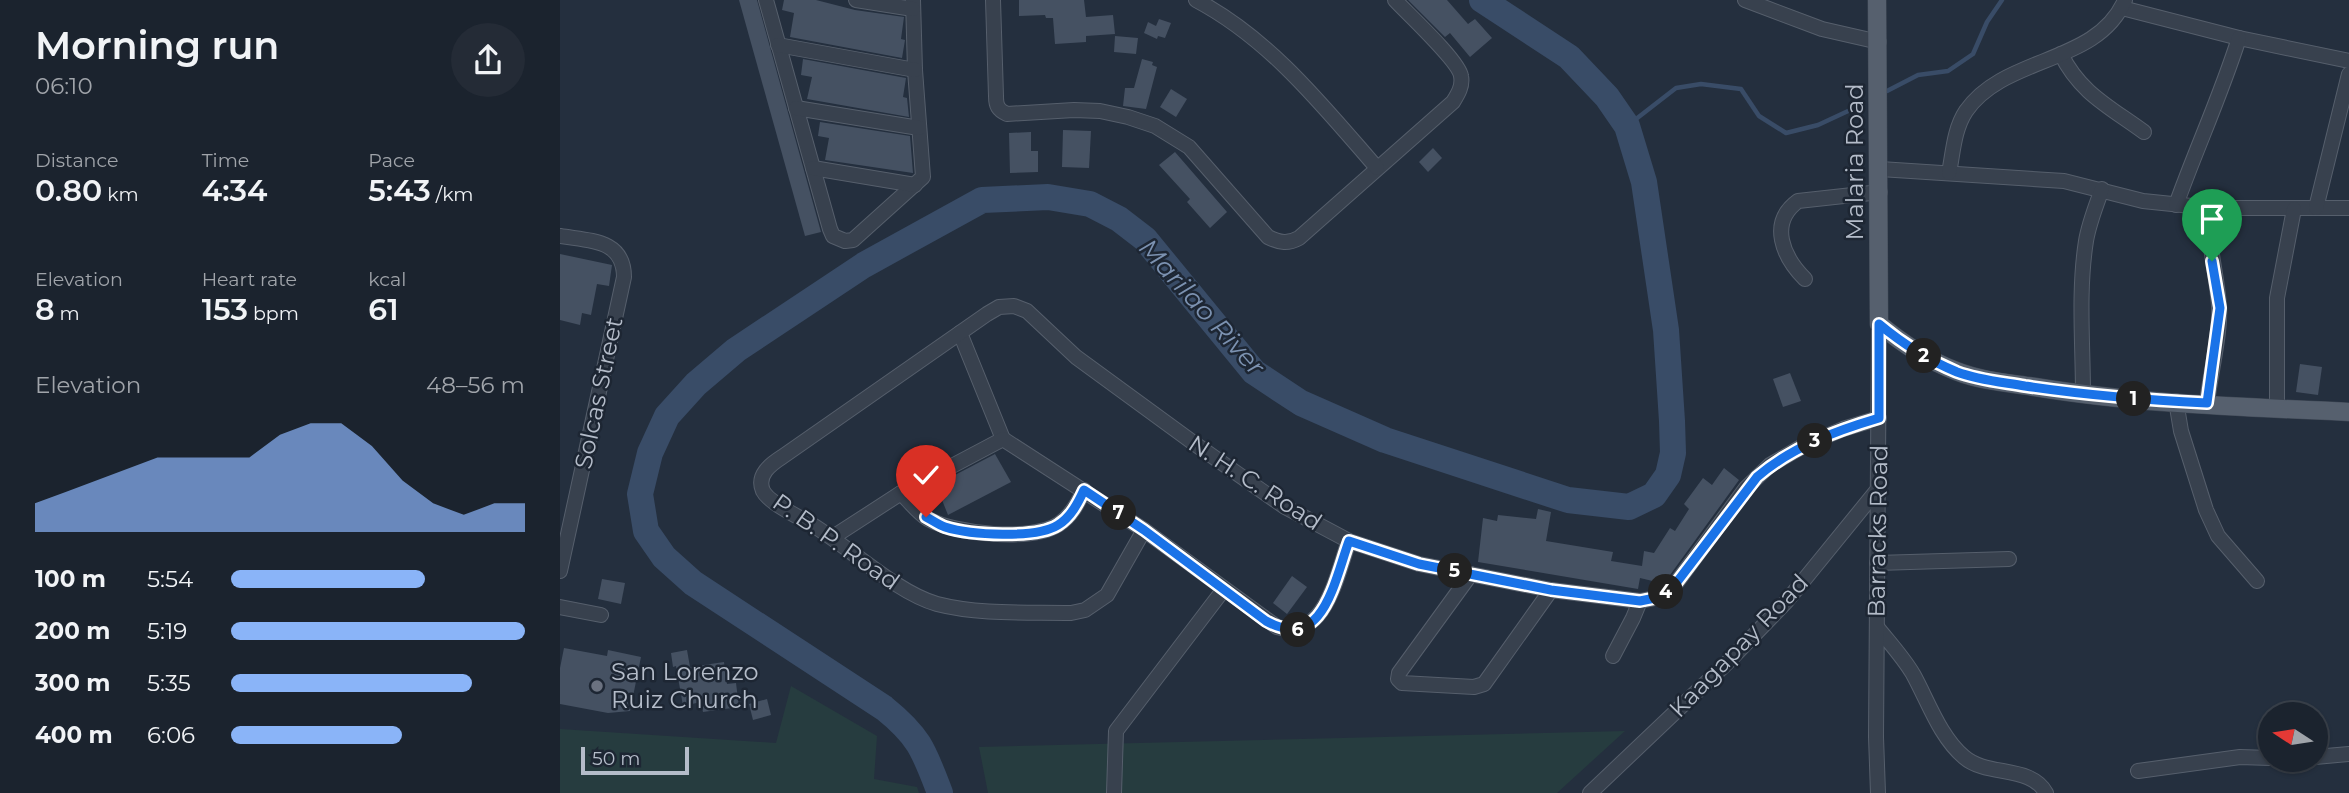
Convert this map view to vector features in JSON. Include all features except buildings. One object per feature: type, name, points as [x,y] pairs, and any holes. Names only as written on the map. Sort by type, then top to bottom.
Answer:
[{"type":"main road","name":"Malaria Road","points":[[1877,0],[1879,324]]},
{"type":"main road","points":[[1879,324],[1903,344],[1958,372],[1988,380],[2083,395],[2349,412]]},
{"type":"street","points":[[766,0],[833,236],[845,242],[853,240],[923,177],[913,5],[856,0]]},
{"type":"street","points":[[993,0],[996,106],[1000,111],[1007,114],[1100,111],[1155,127],[1189,146],[1259,227],[1276,241],[1291,242],[1299,238],[1453,102],[1462,85],[1459,68],[1395,0]]},
{"type":"street","points":[[1196,0],[1223,14],[1253,37],[1292,74],[1377,167]]},
{"type":"street","points":[[1745,0],[1822,29],[1879,42]]},
{"type":"street","points":[[1949,173],[1957,130],[1965,113],[1978,97],[2002,79],[2092,39],[2111,24],[2124,4],[2239,38],[2349,61]]},
{"type":"street","points":[[2176,205],[2195,151],[2226,79],[2239,38]]},
{"type":"street","points":[[778,45],[915,70]]},
{"type":"street","points":[[2061,54],[2067,68],[2083,88],[2144,132]]},
{"type":"street","points":[[2316,208],[2349,74]]},
{"type":"street","points":[[796,108],[919,128]]},
{"type":"street","points":[[813,168],[915,185]]},
{"type":"street","points":[[1880,169],[2064,181],[2143,201],[2211,208],[2349,208]]},
{"type":"street","points":[[2083,395],[2083,263],[2091,219],[2102,189]]},
{"type":"street","points":[[1805,279],[1791,265],[1784,250],[1781,225],[1787,209],[1798,201],[1880,192]]},
{"type":"street","points":[[2207,403],[2220,308],[2210,246],[2211,208]]},
{"type":"street","points":[[2277,408],[2277,298],[2294,209]]},
{"type":"street","name":"Solcas Street","points":[[560,236],[602,243],[620,256],[624,266],[624,277],[560,571]]},
{"type":"street","name":"P. B. P. Road","points":[[1014,306],[999,307],[767,468],[762,478],[763,490],[772,500],[833,537],[912,594],[935,604],[960,609],[1071,613],[1085,610],[1107,595],[1144,530]]},
{"type":"street","name":"N. H. C. Road","points":[[1014,306],[1027,311],[1076,357],[1195,444],[1285,507],[1349,541],[1419,564],[1551,590],[1640,601]]},
{"type":"street","name":"Barracks Road","points":[[1878,793],[1876,737],[1879,324]]},
{"type":"street","points":[[960,333],[1003,439],[1144,530],[1277,627],[1301,629],[1311,624],[1326,604],[1349,541]]},
{"type":"street","points":[[2176,401],[2206,510],[2218,536],[2257,581]]},
{"type":"street","points":[[1613,656],[1640,601],[1660,597],[1677,582],[1746,488],[1770,465],[1833,433],[1879,418]]},
{"type":"street","points":[[833,537],[901,492],[1003,439]]},
{"type":"street","name":"Kaagapay Road","points":[[1590,793],[1728,662],[1786,602],[1878,489]]},
{"type":"street","points":[[901,492],[926,517],[946,527],[999,534],[1039,532],[1059,525],[1075,508],[1084,490]]},
{"type":"street","points":[[1877,563],[2008,559]]},
{"type":"street","points":[[1471,574],[1399,673],[1398,679],[1402,683],[1474,687],[1484,684],[1551,590]]},
{"type":"street","points":[[1114,793],[1116,731],[1224,589]]},
{"type":"street","points":[[560,607],[601,615]]},
{"type":"street","points":[[1877,627],[1911,671],[1950,741],[1964,757],[1977,766],[2034,779],[2046,793]]},
{"type":"street","points":[[2328,756],[2349,754]]},
{"type":"street","points":[[2138,771],[2240,757],[2258,758]]},
{"type":"green space","points":[[791,686],[877,736],[874,779],[917,787],[919,793],[560,793],[560,729],[776,743]]},
{"type":"green space","points":[[1625,731],[1557,793],[988,793],[979,747]]},
{"type":"waterway","name":"Marilao River","points":[[940,793],[920,746],[896,718],[693,583],[664,557],[646,531],[640,494],[650,453],[667,416],[696,384],[736,350],[864,265],[982,200],[1048,197],[1090,204],[1119,219],[1145,239],[1254,372],[1301,403],[1385,440],[1568,500],[1629,507],[1654,495],[1668,475],[1673,453],[1666,330],[1644,182],[1627,126],[1607,97],[1569,57],[1482,0]]},
{"type":"waterway","points":[[1887,91],[1918,75],[1948,71],[1973,54],[1987,22],[2002,0]]},
{"type":"waterway","points":[[1627,126],[1676,88],[1701,84],[1741,89],[1759,116],[1786,133],[1818,125],[1861,105]]},
{"type":"place","name":"San Lorenzo Ruiz Church","points":[[597,686]]},
{"type":"route","points":[[926,517],[946,527],[999,534],[1039,532],[1059,525],[1075,508],[1084,490],[1144,530],[1266,621],[1289,630],[1301,629],[1311,624],[1319,615],[1326,604],[1349,541],[1419,564],[1551,590],[1640,601],[1660,597],[1677,582],[1746,488],[1770,465],[1843,429],[1879,418],[1879,324],[1903,344],[1932,360],[1958,372],[1988,380],[2083,395],[2207,403],[2220,308],[2212,261]]}]
